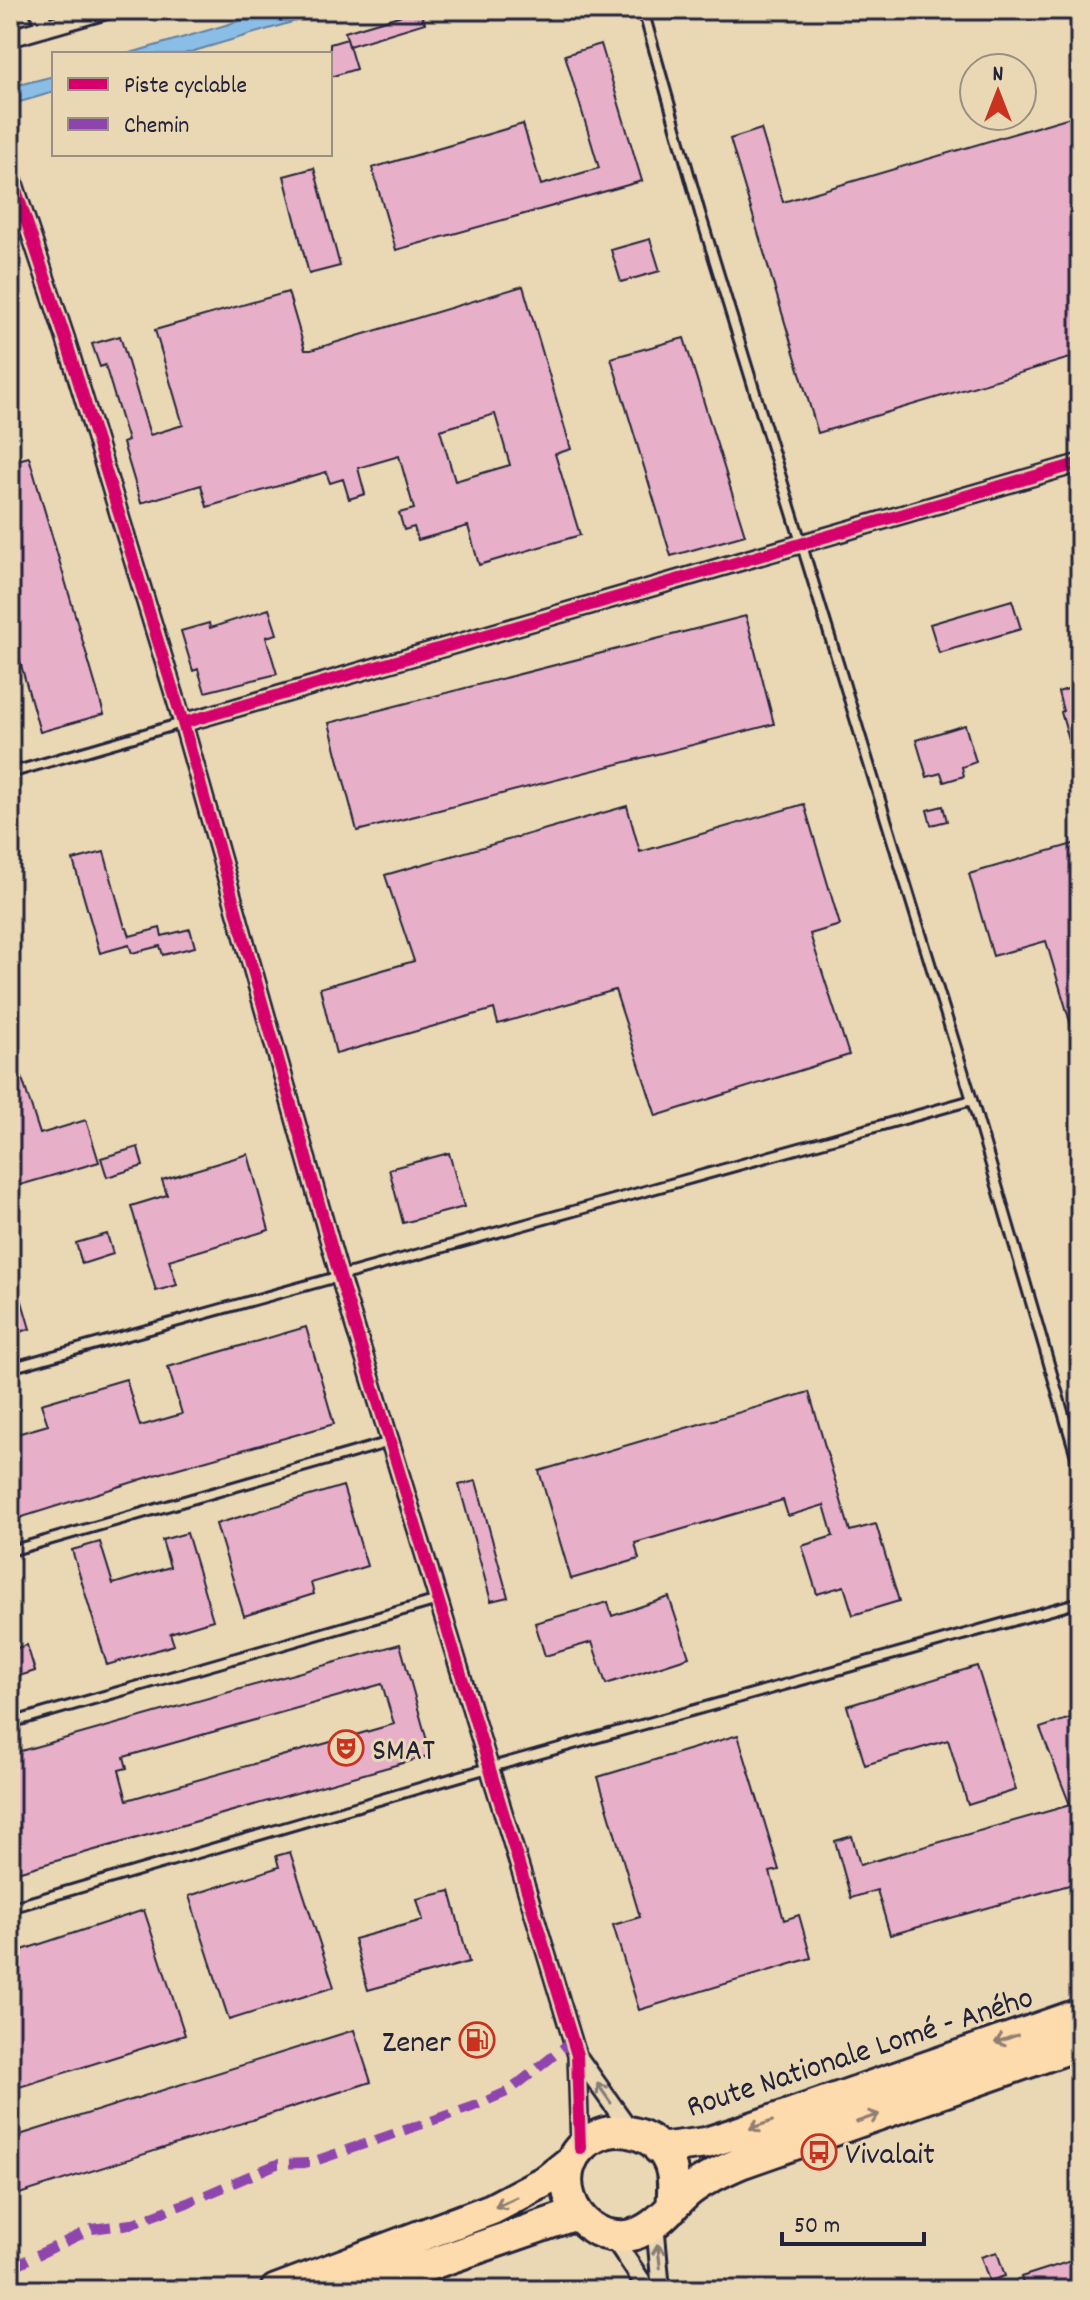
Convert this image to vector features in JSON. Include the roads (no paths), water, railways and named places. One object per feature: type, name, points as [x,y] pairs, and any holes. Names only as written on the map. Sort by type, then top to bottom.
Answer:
[{"type":"highway","name":"Route Nationale Lomé - Aného","points":[[659,2149],[706,2143],[1080,2014]]},
{"type":"highway","name":"Route Nationale Lomé - Aného","points":[[663,2215],[711,2176],[743,2162],[1080,2044]]},
{"type":"highway","points":[[276,2290],[492,2209],[547,2180],[576,2154],[602,2133],[631,2131],[642,2135],[659,2149],[669,2163],[673,2176],[663,2215],[635,2234],[598,2232],[576,2214],[566,2187],[576,2154]]},
{"type":"highway","points":[[356,2290],[576,2214]]},
{"type":"street","points":[[39,10],[44,27]]},
{"type":"street","points":[[10,38],[107,10]]},
{"type":"street","points":[[10,172],[65,337],[183,723],[339,1274],[577,2055],[576,2154]]},
{"type":"street","points":[[183,723],[1080,463]]},
{"type":"street","points":[[577,2055],[631,2131]]},
{"type":"street","points":[[661,2290],[663,2215]]},
{"type":"street","points":[[611,2235],[648,2290]]},
{"type":"lane","points":[[643,10],[700,213],[972,1100],[1080,1470]]},
{"type":"lane","points":[[10,773],[183,723]]},
{"type":"lane","points":[[10,1368],[972,1100]]},
{"type":"lane","points":[[10,1551],[390,1442]]},
{"type":"lane","points":[[10,1723],[438,1600]]},
{"type":"lane","points":[[10,1908],[488,1768],[1080,1602]]},
{"type":"water","points":[[277,10],[333,10],[191,52],[134,52]]},
{"type":"water","points":[[52,76],[52,93],[10,105],[10,87]]},
{"type":"place","name":"SMAT","points":[[346,1748]]},
{"type":"place","name":"Zener","points":[[477,2040]]},
{"type":"place","name":"Vivalait","points":[[819,2152]]}]
